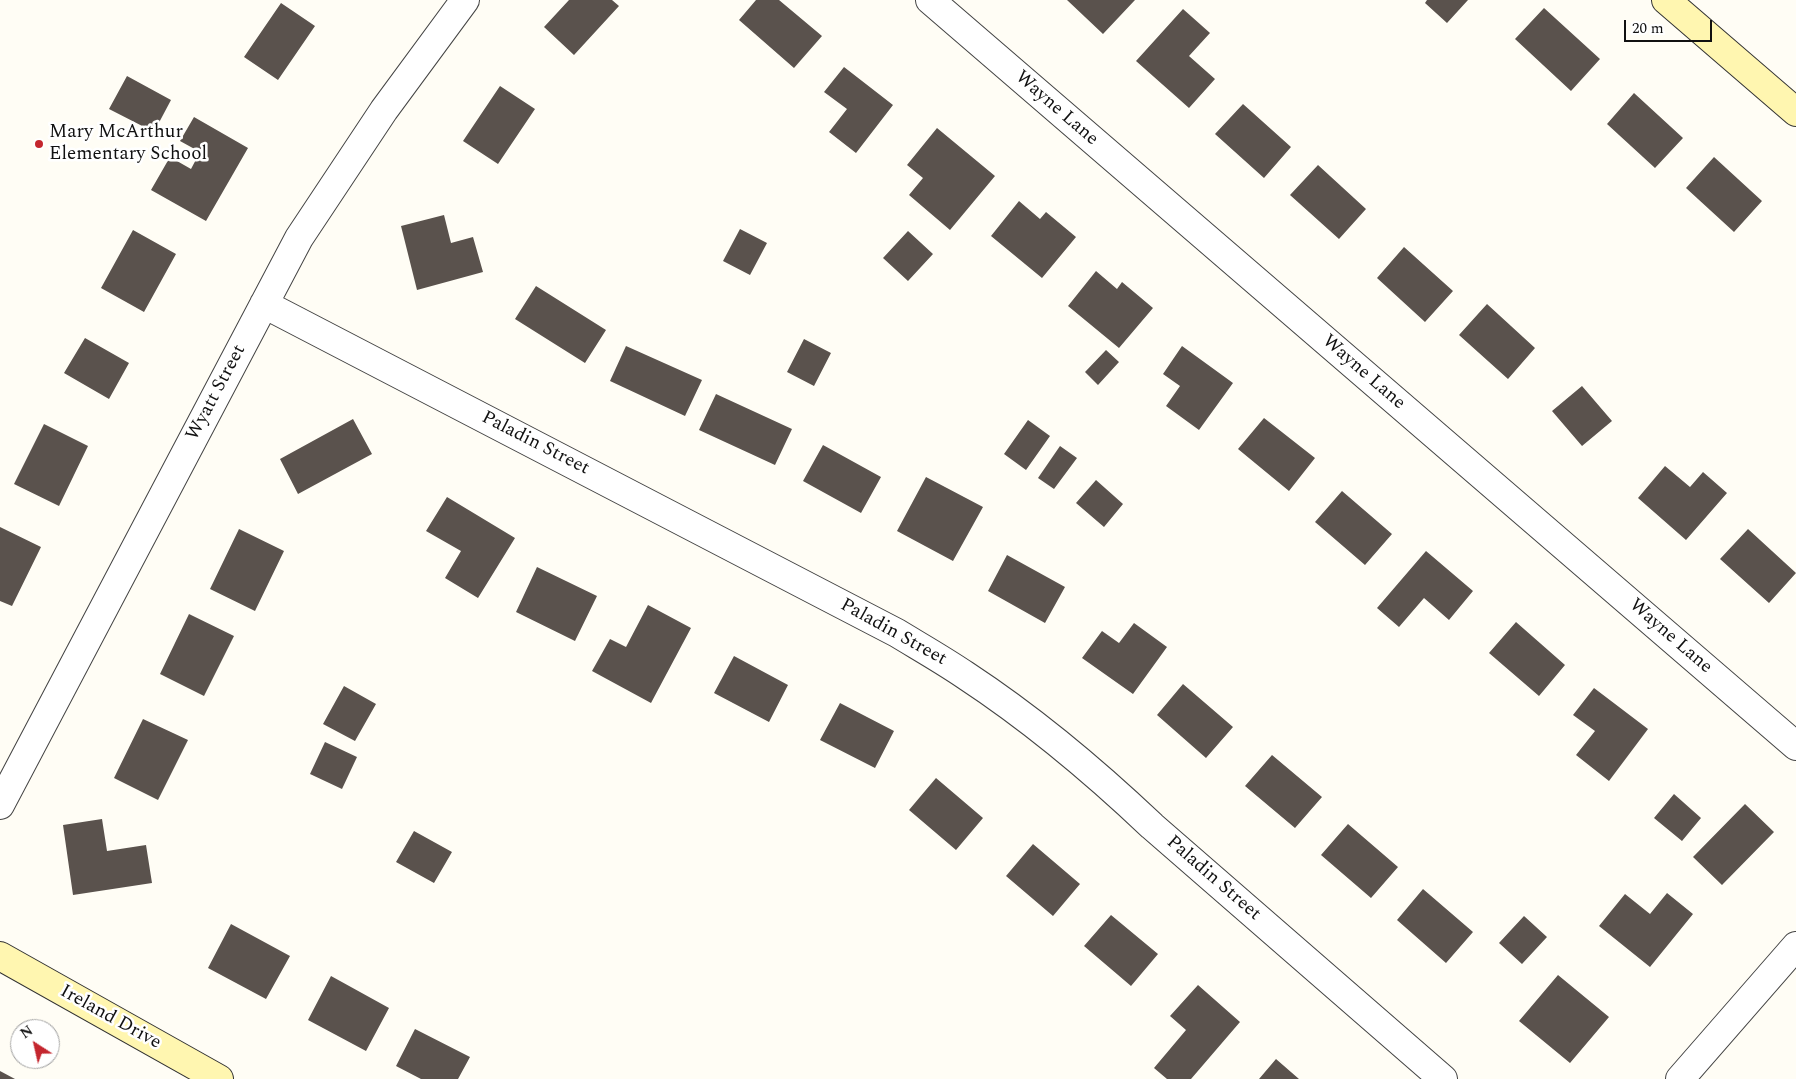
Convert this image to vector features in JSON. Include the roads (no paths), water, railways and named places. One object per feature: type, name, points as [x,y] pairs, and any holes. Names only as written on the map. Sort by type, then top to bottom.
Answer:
[{"type":"main road","points":[[1666,0],[1796,112]]},
{"type":"main road","name":"Ireland Drive","points":[[0,956],[219,1079]]},
{"type":"street","name":"Wyatt Street","points":[[0,805],[299,238],[384,110],[465,0]]},
{"type":"street","name":"Wayne Lane","points":[[930,0],[1796,746]]},
{"type":"street","name":"Paladin Street","points":[[264,304],[897,633],[965,675],[1041,729],[1118,794],[1152,826],[1443,1079]]},
{"type":"street","points":[[1680,1079],[1796,946]]},
{"type":"place","name":"Mary McArthur Elementary School","points":[[39,144]]}]
